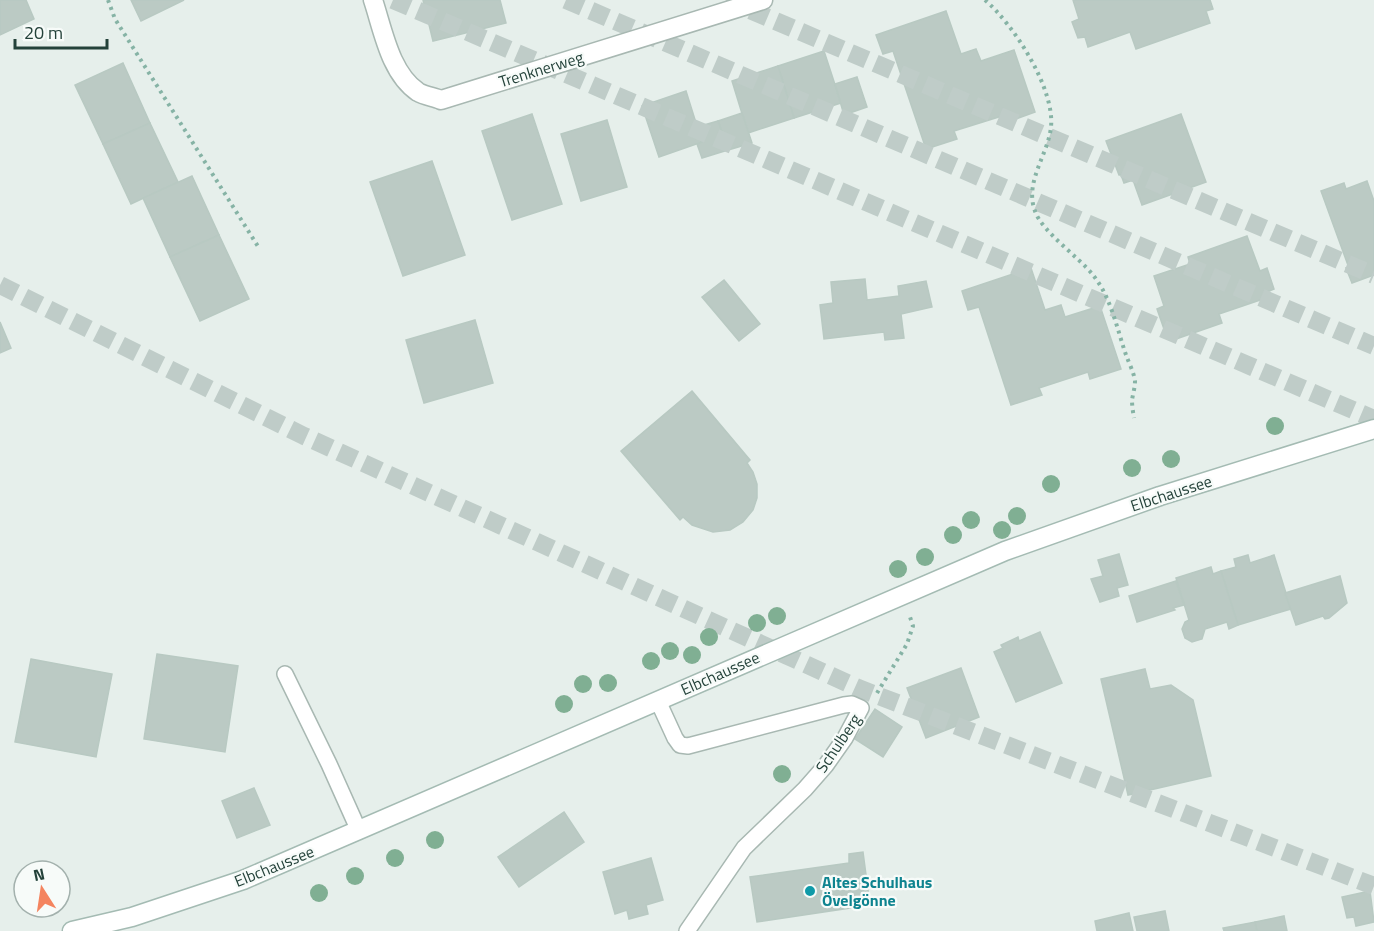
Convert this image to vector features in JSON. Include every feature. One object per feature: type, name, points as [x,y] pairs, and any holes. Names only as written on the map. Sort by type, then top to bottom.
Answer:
[{"type":"main road","name":"Trenknerweg","points":[[373,0],[394,63],[402,75],[419,92],[441,100],[763,0]]},
{"type":"main road","name":"Elbchaussee","points":[[72,931],[132,917],[253,876],[1005,551],[1160,496],[1374,429]]},
{"type":"lane","points":[[285,674],[359,831]]},
{"type":"lane","name":"Schulberg","points":[[658,700],[675,738],[680,745],[688,746],[844,705],[852,704],[861,708],[845,738],[826,765],[805,789],[744,848],[687,931]]},
{"type":"path","points":[[108,0],[115,19],[259,248]]},
{"type":"path","points":[[985,0],[999,13],[1017,36],[1041,82],[1048,104],[1051,126],[1036,171],[1032,192],[1034,211],[1055,238],[1095,277],[1105,294],[1135,381],[1132,403],[1134,418]]},
{"type":"path","points":[[879,692],[907,644]]},
{"type":"building","points":[[0,0],[26,0],[34,19],[0,35]]},
{"type":"building","points":[[131,0],[184,0],[141,21]]},
{"type":"building","points":[[423,0],[500,0],[506,23],[433,41]]},
{"type":"building","points":[[1073,0],[1210,0],[1213,9],[1206,11],[1210,23],[1136,49],[1130,32],[1088,47],[1085,37],[1078,38],[1072,22],[1079,19]]},
{"type":"building","points":[[946,11],[961,54],[976,49],[981,61],[1014,50],[1035,112],[1005,123],[1002,116],[954,131],[957,139],[926,149],[893,51],[883,54],[876,35]]},
{"type":"building","points":[[824,51],[841,103],[794,118],[778,66]]},
{"type":"building","points":[[123,63],[150,123],[103,144],[75,85]]},
{"type":"building","points":[[778,66],[794,118],[748,133],[732,81]]},
{"type":"building","points":[[857,77],[867,107],[844,115],[835,84]]},
{"type":"building","points":[[686,91],[702,142],[659,157],[642,106]]},
{"type":"building","points":[[742,113],[752,143],[728,150],[718,121]]},
{"type":"building","points":[[532,114],[562,204],[512,220],[482,131]]},
{"type":"building","points":[[1181,114],[1206,182],[1142,205],[1133,180],[1124,183],[1119,175],[1106,141]]},
{"type":"building","points":[[607,120],[627,187],[581,201],[561,134]]},
{"type":"building","points":[[718,121],[728,150],[702,158],[697,144],[702,142],[697,127]]},
{"type":"building","points":[[150,123],[178,182],[131,204],[103,144]]},
{"type":"building","points":[[432,161],[465,255],[403,276],[370,182]]},
{"type":"building","points":[[192,176],[219,235],[170,257],[143,198]]},
{"type":"building","points":[[1367,181],[1374,201],[1374,275],[1352,283],[1346,268],[1349,268],[1321,191],[1344,183],[1346,189]]},
{"type":"building","points":[[219,235],[249,299],[200,321],[170,257]]},
{"type":"building","points":[[1247,236],[1260,271],[1267,268],[1274,289],[1267,292],[1269,297],[1219,314],[1222,323],[1176,339],[1171,327],[1164,329],[1157,309],[1164,306],[1154,276],[1190,264],[1188,257]]},
{"type":"building","points":[[1031,268],[1045,310],[1061,305],[1065,317],[1100,306],[1121,369],[1090,379],[1088,372],[1039,388],[1042,395],[1011,405],[979,307],[968,310],[962,291]]},
{"type":"building","points":[[865,279],[867,300],[899,296],[898,286],[926,281],[932,307],[901,314],[904,338],[885,340],[884,332],[824,339],[820,305],[833,303],[831,282]]},
{"type":"building","points":[[724,280],[760,324],[739,341],[702,297]]},
{"type":"building","points":[[475,320],[493,383],[424,403],[406,340]]},
{"type":"building","points":[[0,322],[11,348],[0,353]]},
{"type":"building","points":[[692,391],[750,460],[747,463],[757,484],[757,498],[753,510],[743,522],[730,530],[713,532],[692,525],[683,517],[680,520],[621,451]]},
{"type":"building","points":[[1119,554],[1128,585],[1117,588],[1119,596],[1100,602],[1091,579],[1103,576],[1098,560]]},
{"type":"building","points":[[1248,555],[1250,563],[1274,555],[1291,609],[1238,625],[1221,571],[1236,567],[1234,559]]},
{"type":"building","points":[[1211,567],[1213,574],[1221,571],[1238,625],[1229,629],[1227,622],[1205,629],[1202,639],[1192,642],[1185,638],[1182,629],[1185,622],[1189,620],[1176,578]]},
{"type":"building","points":[[1340,576],[1347,603],[1329,618],[1325,619],[1323,616],[1296,625],[1285,593]]},
{"type":"building","points":[[1176,581],[1184,605],[1137,622],[1129,596]]},
{"type":"building","points":[[1040,632],[1062,683],[1016,702],[994,652],[1003,648],[1001,645],[1018,637],[1019,641]]},
{"type":"building","points":[[157,654],[238,666],[225,752],[144,739]]},
{"type":"building","points":[[31,659],[112,674],[96,757],[15,742]]},
{"type":"building","points":[[961,668],[979,717],[926,738],[907,688]]},
{"type":"building","points":[[1145,669],[1150,689],[1171,685],[1193,700],[1211,776],[1128,795],[1101,679]]},
{"type":"building","points":[[875,709],[902,727],[883,757],[855,739]]},
{"type":"building","points":[[254,788],[270,825],[237,838],[222,801]]},
{"type":"building","points":[[564,812],[584,842],[519,887],[498,857]]},
{"type":"building","name":"Altes Schulhaus Övelgönne","points":[[863,852],[870,905],[757,922],[750,877],[849,863],[849,854]]},
{"type":"building","points":[[651,858],[663,900],[646,905],[648,914],[629,919],[627,910],[615,914],[603,872]]},
{"type":"building","points":[[1370,891],[1374,922],[1356,926],[1354,917],[1347,918],[1342,897]]},
{"type":"building","points":[[1165,911],[1169,931],[1137,931],[1134,917]]},
{"type":"building","points":[[1129,913],[1133,931],[1097,931],[1095,921]]},
{"type":"building","points":[[1284,916],[1287,931],[1257,931],[1255,922]]},
{"type":"building","points":[[1255,922],[1257,931],[1224,931],[1223,928]]},
{"type":"tunnel","points":[[393,0],[1374,419]]},
{"type":"tunnel","points":[[566,0],[1374,346]]},
{"type":"tunnel","points":[[726,0],[1374,275]]},
{"type":"tunnel","points":[[0,285],[304,436],[858,688],[1374,886]]},
{"type":"place","name":"Altes Schulhaus Övelgönne","points":[[810,891]]}]
